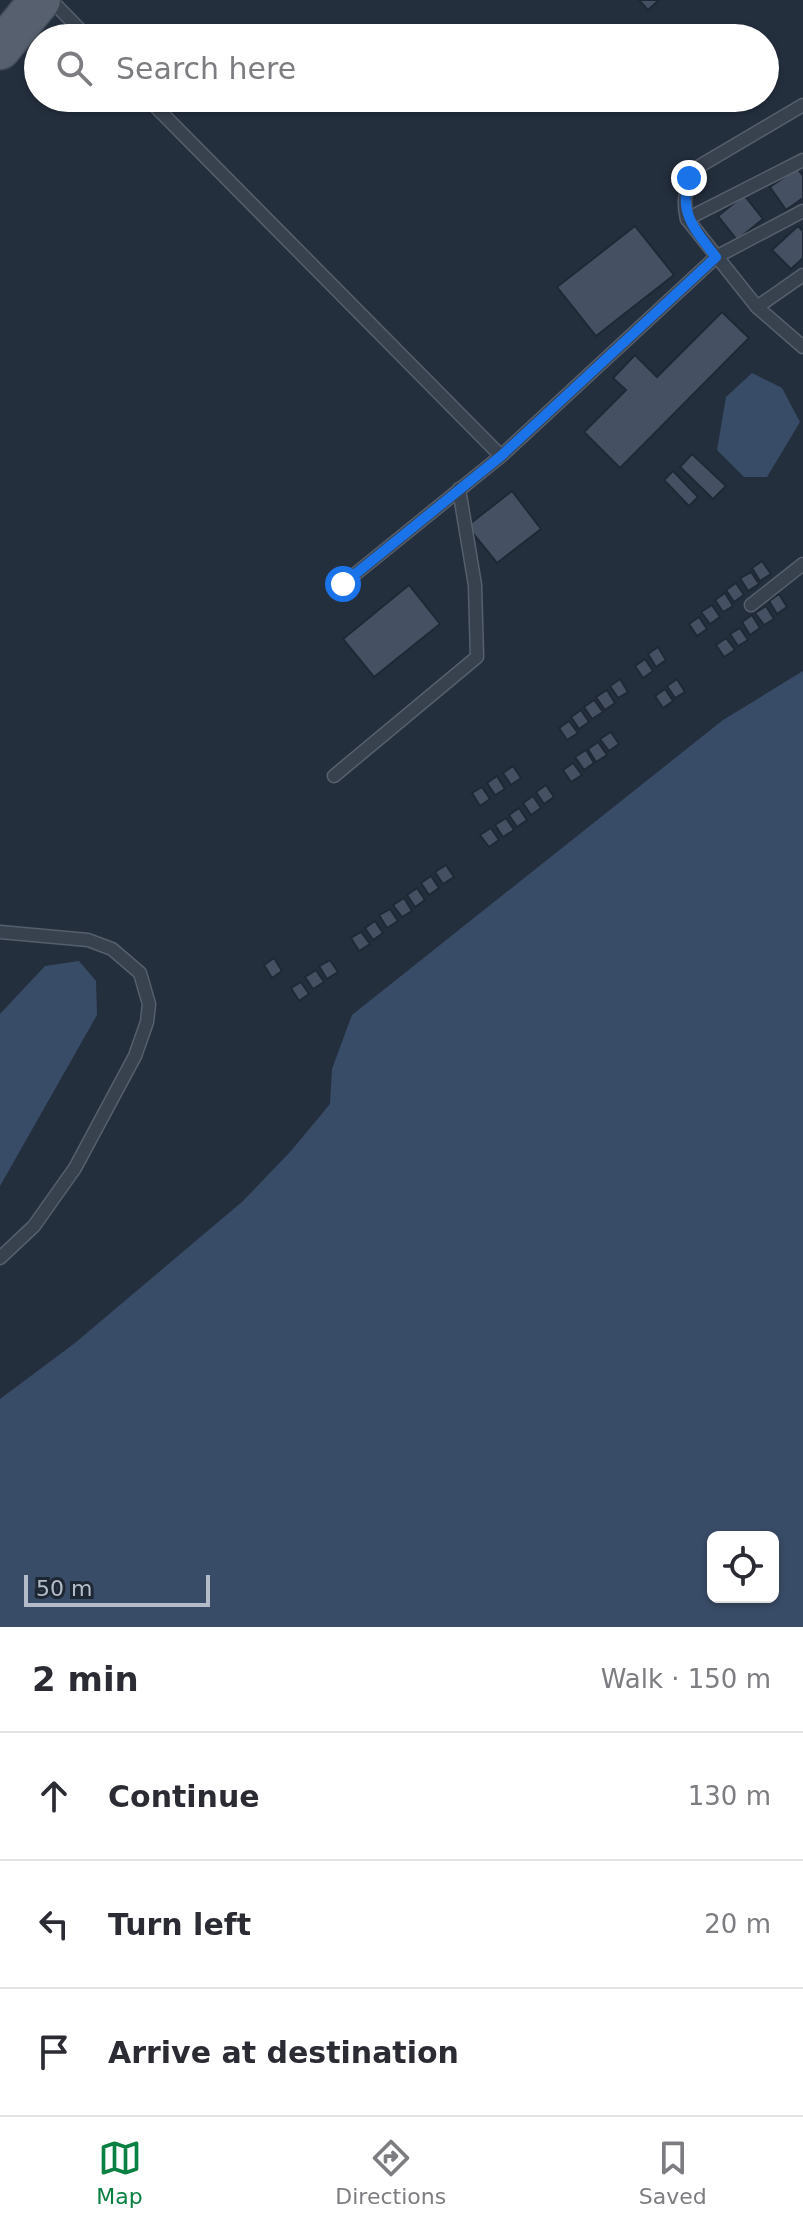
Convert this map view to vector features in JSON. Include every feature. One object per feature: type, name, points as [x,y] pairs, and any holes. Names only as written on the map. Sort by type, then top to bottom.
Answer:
[{"type":"main road","points":[[0,49],[40,0]]},
{"type":"lane","points":[[51,0],[74,24]]},
{"type":"lane","points":[[802,343],[757,307],[716,257],[687,219],[685,193],[698,167],[803,105]]},
{"type":"lane","points":[[161,112],[501,456]]},
{"type":"lane","points":[[687,219],[803,160]]},
{"type":"lane","points":[[343,584],[501,456],[716,257],[803,211]]},
{"type":"lane","points":[[757,307],[803,275]]},
{"type":"lane","points":[[334,776],[477,657],[475,585],[459,489]]},
{"type":"lane","points":[[751,605],[803,564]]},
{"type":"lane","points":[[0,932],[88,940],[112,949],[140,973],[149,1004],[147,1022],[135,1056],[75,1168],[34,1226],[0,1258]]},
{"type":"water","points":[[752,373],[782,388],[800,422],[767,477],[744,477],[717,450],[726,397]]},
{"type":"water","points":[[803,671],[803,1627],[0,1627],[0,1399],[75,1343],[243,1201],[291,1151],[330,1104],[332,1069],[352,1015],[723,720]]},
{"type":"water","points":[[79,961],[96,981],[97,1015],[0,1186],[0,1014],[45,966]]},
{"type":"building","points":[[639,0],[659,0],[648,10]]},
{"type":"building","points":[[797,168],[803,176],[803,198],[786,210],[770,187]]},
{"type":"building","points":[[744,195],[763,219],[737,240],[718,216]]},
{"type":"building","points":[[635,226],[674,275],[596,336],[557,287]]},
{"type":"building","points":[[798,226],[803,231],[803,258],[791,269],[772,250]]},
{"type":"building","points":[[722,312],[749,338],[620,468],[584,432],[626,390],[613,378],[635,355],[657,377]]},
{"type":"building","points":[[692,454],[726,486],[713,499],[680,467]]},
{"type":"building","points":[[673,471],[698,497],[689,506],[664,480]]},
{"type":"building","points":[[512,491],[541,529],[497,563],[467,526]]},
{"type":"building","points":[[762,561],[771,574],[760,581],[752,568]]},
{"type":"building","points":[[751,572],[759,584],[748,591],[740,578]]},
{"type":"building","points":[[736,583],[744,595],[734,602],[726,590]]},
{"type":"building","points":[[409,585],[440,624],[374,677],[343,639]]},
{"type":"building","points":[[725,593],[733,606],[723,612],[715,600]]},
{"type":"building","points":[[779,594],[787,607],[777,614],[769,601]]},
{"type":"building","points":[[712,605],[720,617],[710,624],[701,612]]},
{"type":"building","points":[[766,606],[774,619],[764,625],[755,613]]},
{"type":"building","points":[[752,615],[760,628],[750,635],[742,622]]},
{"type":"building","points":[[699,617],[707,629],[697,636],[689,624]]},
{"type":"building","points":[[740,628],[748,640],[738,646],[730,634]]},
{"type":"building","points":[[726,638],[735,650],[724,657],[716,645]]},
{"type":"building","points":[[658,647],[666,660],[656,667],[648,654]]},
{"type":"building","points":[[645,659],[653,671],[643,678],[635,666]]},
{"type":"building","points":[[620,679],[628,692],[618,698],[610,686]]},
{"type":"building","points":[[677,679],[685,692],[675,698],[667,686]]},
{"type":"building","points":[[665,689],[673,701],[663,708],[655,696]]},
{"type":"building","points":[[607,690],[615,703],[605,710],[596,697]]},
{"type":"building","points":[[594,700],[603,712],[592,719],[584,707]]},
{"type":"building","points":[[581,710],[589,722],[579,729],[571,717]]},
{"type":"building","points":[[569,721],[578,733],[567,740],[559,728]]},
{"type":"building","points":[[611,732],[619,744],[609,751],[600,739]]},
{"type":"building","points":[[598,742],[607,755],[596,762],[588,749]]},
{"type":"building","points":[[586,750],[594,763],[584,770],[575,757]]},
{"type":"building","points":[[573,763],[582,775],[571,782],[563,770]]},
{"type":"building","points":[[513,766],[521,778],[511,785],[503,773]]},
{"type":"building","points":[[497,776],[505,789],[495,795],[487,783]]},
{"type":"building","points":[[546,785],[554,797],[544,804],[536,792]]},
{"type":"building","points":[[482,787],[490,799],[480,806],[472,793]]},
{"type":"building","points":[[533,796],[541,808],[531,815],[523,803]]},
{"type":"building","points":[[519,808],[527,820],[517,827],[509,815]]},
{"type":"building","points":[[506,818],[514,830],[503,837],[495,825]]},
{"type":"building","points":[[491,828],[499,840],[489,847],[480,835]]},
{"type":"building","points":[[446,865],[454,877],[443,884],[435,872]]},
{"type":"building","points":[[431,876],[439,888],[429,895],[421,883]]},
{"type":"building","points":[[417,888],[425,900],[415,907],[407,895]]},
{"type":"building","points":[[404,898],[412,911],[402,917],[393,905]]},
{"type":"building","points":[[390,909],[398,921],[387,928],[379,915]]},
{"type":"building","points":[[375,921],[383,933],[373,940],[365,928]]},
{"type":"building","points":[[361,932],[370,944],[359,951],[351,938]]},
{"type":"building","points":[[274,958],[282,971],[272,978],[264,965]]},
{"type":"building","points":[[330,960],[338,972],[327,979],[319,966]]},
{"type":"building","points":[[316,970],[324,982],[313,989],[305,977]]},
{"type":"building","points":[[301,982],[309,994],[299,1001],[291,988]]},
{"type":"route","points":[[343,584],[501,456],[716,257],[687,219],[684,206],[689,178]]}]
